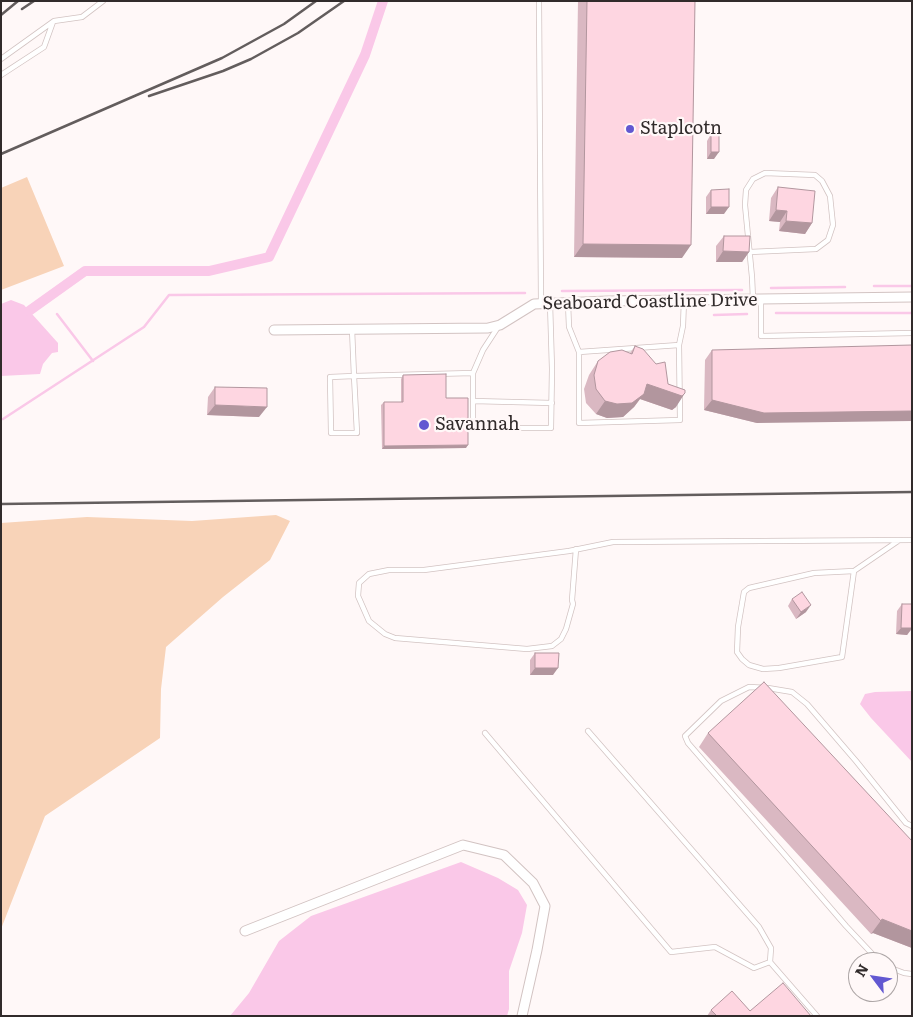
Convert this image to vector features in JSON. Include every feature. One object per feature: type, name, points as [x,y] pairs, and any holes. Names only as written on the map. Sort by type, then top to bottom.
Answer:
[{"type":"street","name":"Seaboard Coastline Drive","points":[[274,330],[488,328],[500,325],[534,304],[545,303],[912,297]]},
{"type":"street","points":[[245,930],[463,845],[504,855],[533,883],[545,906],[522,1016]]},
{"type":"lane","points":[[1,59],[54,21],[82,17],[103,1]]},
{"type":"lane","points":[[500,325],[483,350],[473,373],[473,428],[551,428],[552,369],[545,303],[539,1]]},
{"type":"lane","points":[[1,75],[44,47],[54,21]]},
{"type":"lane","points":[[750,252],[816,249],[828,240],[833,225],[830,196],[822,181],[814,175],[765,173],[753,179],[746,190],[745,205],[750,252],[761,336],[912,332]]},
{"type":"lane","points":[[568,302],[569,327],[579,352],[580,423],[680,420],[679,345],[683,326],[684,300]]},
{"type":"lane","points":[[352,329],[354,376],[357,433],[331,433],[330,377],[354,376],[473,373]]},
{"type":"lane","points":[[579,352],[679,345]]},
{"type":"lane","points":[[473,401],[552,403]]},
{"type":"lane","points":[[854,571],[842,657],[763,669],[749,666],[742,659],[737,652],[738,627],[744,592],[749,588],[814,573],[854,571],[899,540]]},
{"type":"lane","points":[[576,549],[573,604],[561,639],[552,646],[527,649],[395,638],[385,634],[369,621],[358,596],[359,583],[369,574],[389,570],[424,570],[576,549],[613,542],[912,540]]},
{"type":"lane","points":[[870,952],[688,743],[685,736],[721,701],[750,687],[792,692],[806,704],[856,761],[906,823],[912,826]]},
{"type":"lane","points":[[588,731],[759,927],[771,948],[770,962],[817,1016]]},
{"type":"lane","points":[[485,733],[671,952],[715,947],[754,968],[770,962]]},
{"type":"lane","points":[[898,971],[912,974]]},
{"type":"shaded area","points":[[27,177],[64,266],[1,290],[1,188]]},
{"type":"shaded area","points":[[11,300],[24,305],[58,343],[58,352],[52,353],[43,364],[40,374],[1,376],[1,304]]},
{"type":"shaded area","points":[[276,515],[290,521],[270,560],[223,597],[166,647],[161,689],[160,738],[45,816],[1,929],[1,523],[87,517],[192,521]]},
{"type":"shaded area","points":[[912,691],[912,762],[860,704],[865,694]]},
{"type":"shaded area","points":[[461,862],[498,878],[518,890],[527,905],[522,933],[509,971],[509,1009],[507,1016],[230,1016],[249,993],[279,941],[311,916]]},
{"type":"building","name":"Staplcotn","points":[[587,1],[695,1],[691,245],[583,244]]},
{"type":"building","points":[[711,134],[719,134],[719,152],[711,152]]},
{"type":"building","points":[[778,187],[815,191],[812,223],[786,221],[787,211],[776,210]]},
{"type":"building","points":[[729,189],[729,207],[711,207],[711,190]]},
{"type":"building","points":[[724,236],[750,236],[749,252],[723,251]]},
{"type":"building","points":[[912,345],[912,411],[764,413],[712,400],[712,350]]},
{"type":"building","points":[[635,346],[643,349],[656,364],[665,362],[668,384],[685,390],[682,396],[647,384],[644,394],[632,403],[617,404],[605,401],[596,389],[594,375],[598,361],[610,352],[622,350],[632,354]]},
{"type":"building","points":[[446,374],[446,398],[468,398],[468,445],[384,446],[384,402],[403,402],[403,375]]},
{"type":"building","points":[[215,387],[267,388],[267,407],[215,405]]},
{"type":"building","points":[[802,592],[811,605],[801,612],[792,599]]},
{"type":"building","points":[[902,604],[912,604],[912,628],[901,628]]},
{"type":"building","points":[[535,653],[559,653],[558,668],[535,668]]},
{"type":"building","points":[[764,682],[912,841],[912,931],[882,919],[881,921],[708,733]]},
{"type":"building","points":[[783,983],[811,1016],[717,1016],[711,1010],[732,991],[750,1011]]},
{"type":"waterway","points":[[29,311],[85,271],[209,271],[269,257],[365,55],[383,1]]},
{"type":"waterway","points":[[874,286],[912,286]]},
{"type":"waterway","points":[[771,288],[845,287]]},
{"type":"waterway","points":[[562,291],[742,290]]},
{"type":"waterway","points":[[3,419],[144,327],[169,295],[525,293]]},
{"type":"waterway","points":[[776,313],[912,313]]},
{"type":"waterway","points":[[57,314],[93,361]]},
{"type":"waterway","points":[[714,315],[747,314]]},
{"type":"railway","points":[[1,15],[18,1]]},
{"type":"railway","points":[[22,9],[34,1]]},
{"type":"railway","points":[[1,154],[222,58],[284,24],[316,1]]},
{"type":"railway","points":[[149,96],[223,71],[251,59],[298,33],[344,1]]},
{"type":"railway","points":[[1,504],[912,492]]},
{"type":"place","name":"Staplcotn","points":[[630,129]]},
{"type":"place","name":"Savannah","points":[[424,425]]}]
